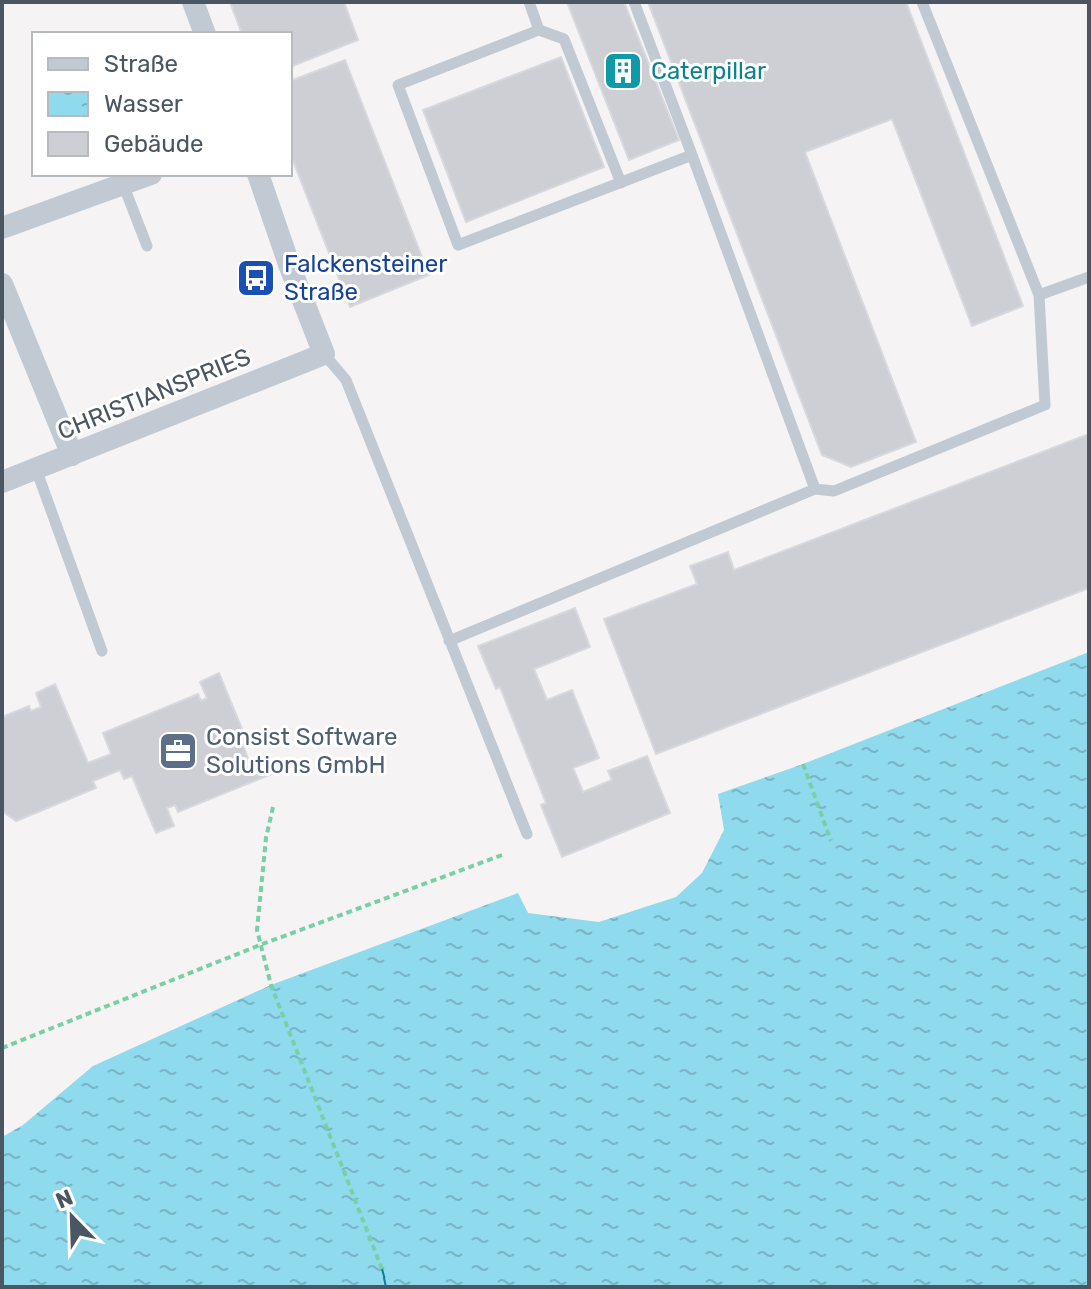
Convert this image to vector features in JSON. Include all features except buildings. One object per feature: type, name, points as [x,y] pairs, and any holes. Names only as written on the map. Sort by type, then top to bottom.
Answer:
[{"type":"street","points":[[193,2],[204,32]]},
{"type":"street","points":[[2,228],[145,176]]},
{"type":"street","points":[[259,176],[324,354]]},
{"type":"street","points":[[2,284],[72,455]]},
{"type":"street","name":"CHRISTIANSPRIES","points":[[2,482],[324,354]]},
{"type":"lane","points":[[529,2],[539,30]]},
{"type":"lane","points":[[634,2],[815,489]]},
{"type":"lane","points":[[449,641],[815,489],[834,491],[1045,405],[1039,295],[922,2]]},
{"type":"lane","points":[[621,183],[564,39],[539,30],[398,85],[458,245],[621,183],[692,155]]},
{"type":"lane","points":[[123,184],[147,246]]},
{"type":"lane","points":[[1039,295],[1089,277]]},
{"type":"lane","points":[[324,354],[346,380],[527,834]]},
{"type":"lane","points":[[36,469],[102,651]]},
{"type":"path","points":[[803,764],[831,841]]},
{"type":"path","points":[[273,807],[257,930],[260,945],[271,985],[382,1269]]},
{"type":"path","points":[[2,1048],[260,945],[502,855]]},
{"type":"water","points":[[1089,652],[1089,1287],[2,1287],[2,1137],[23,1125],[93,1066],[271,985],[518,893],[528,913],[599,922],[676,897],[702,873],[724,830],[718,794]]},
{"type":"ferry route","points":[[386,1287],[382,1269],[387,1287]]},
{"type":"place","name":"Caterpillar","points":[[623,71]]},
{"type":"place","name":"Falckensteiner Straße","points":[[256,278]]},
{"type":"place","name":"Consist Software Solutions GmbH","points":[[178,751]]}]
